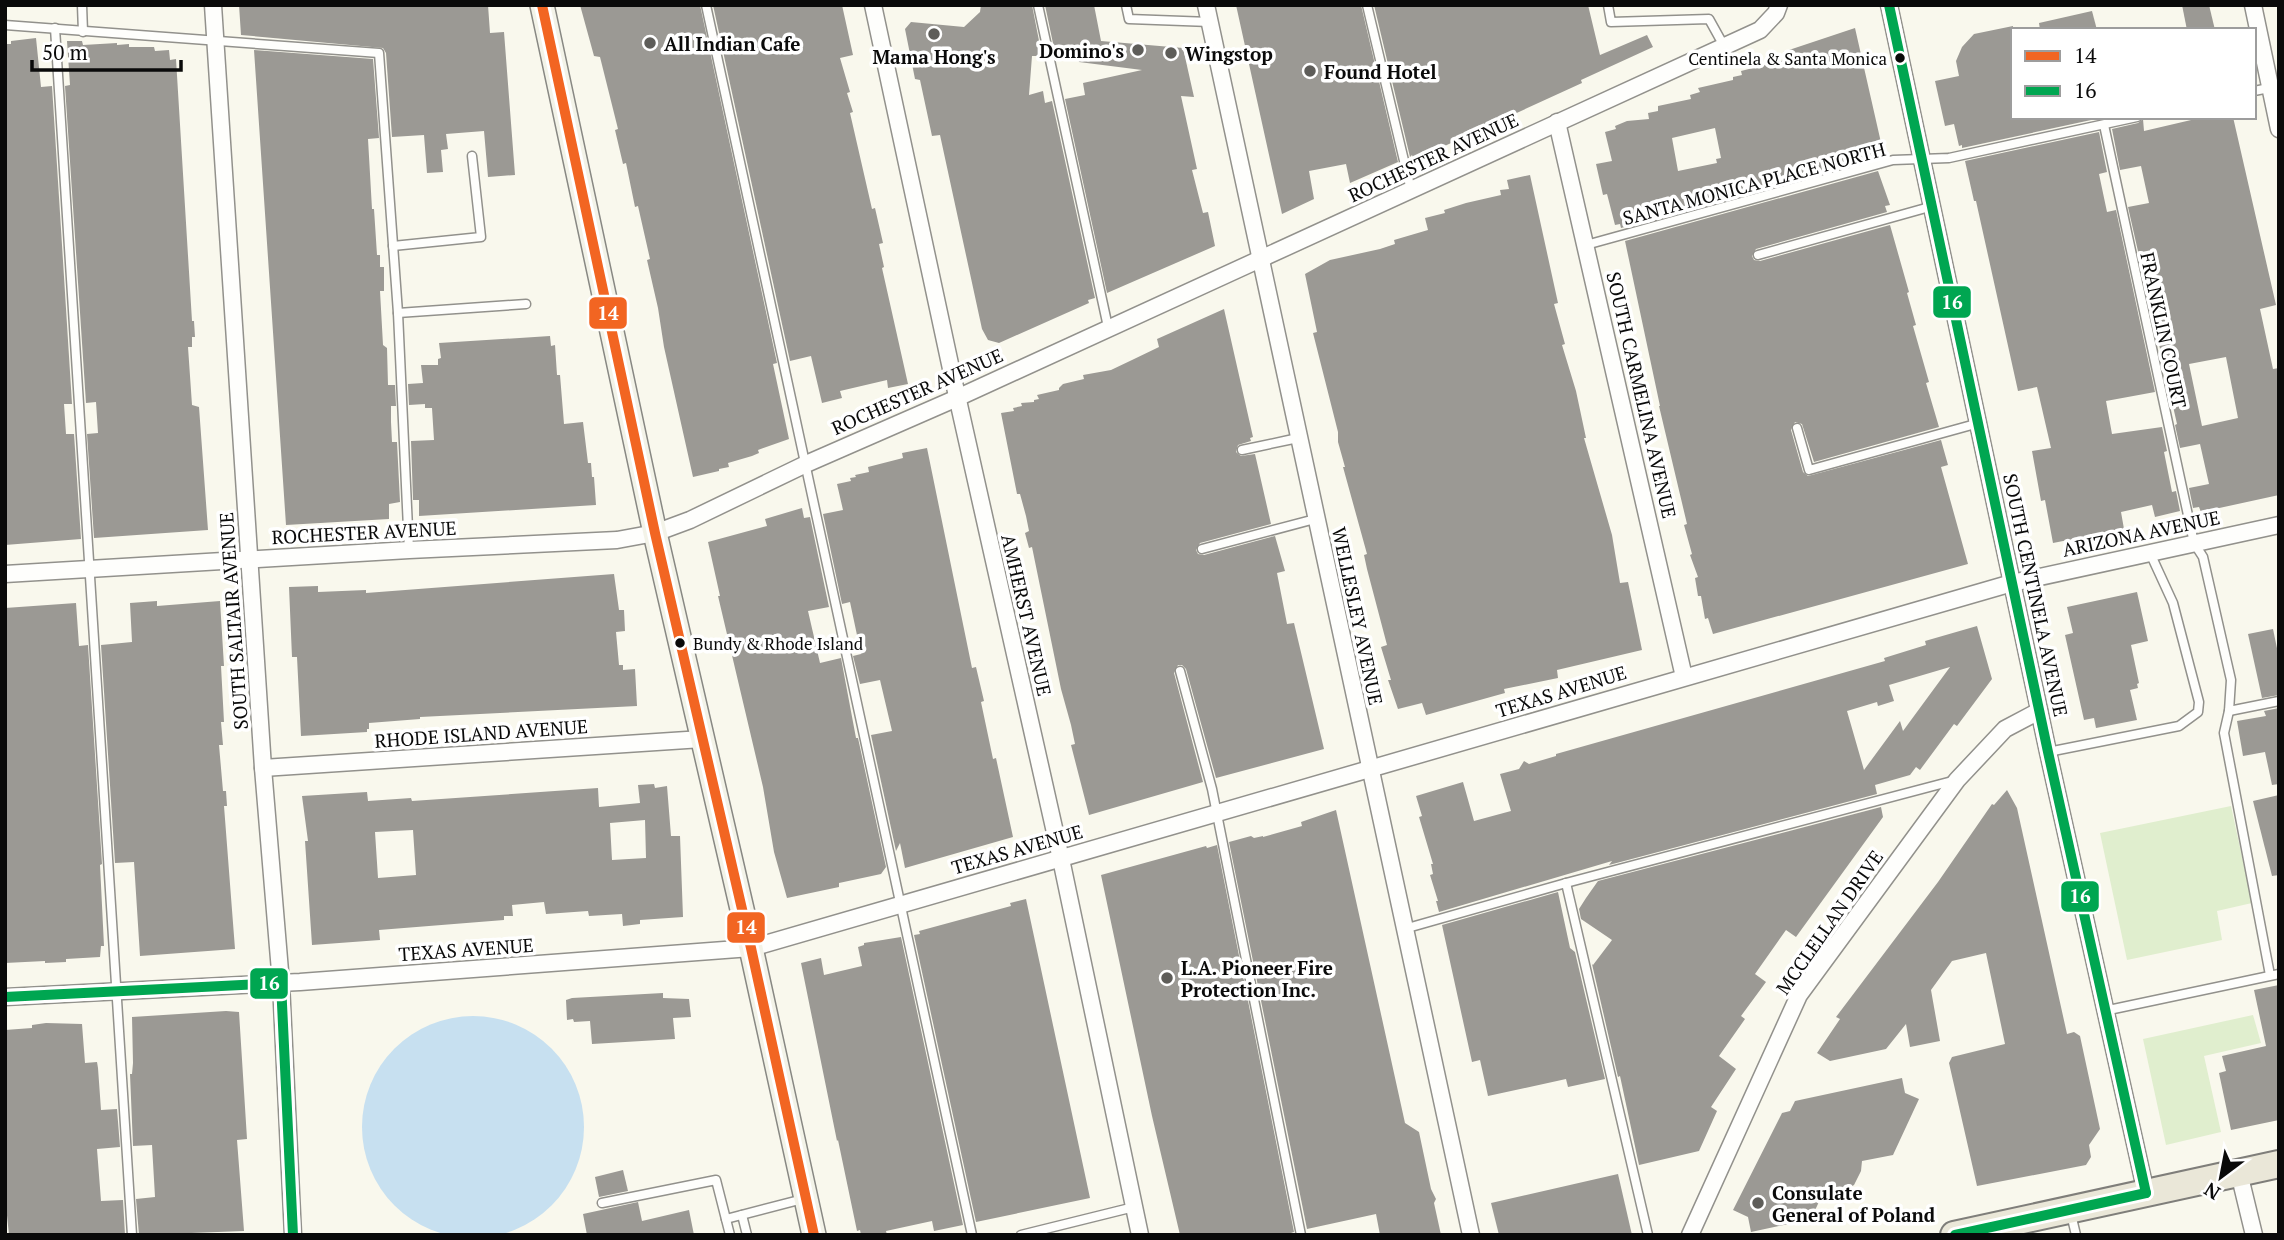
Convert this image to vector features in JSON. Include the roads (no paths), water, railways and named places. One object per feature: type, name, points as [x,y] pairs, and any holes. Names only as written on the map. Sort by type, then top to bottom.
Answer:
[{"type":"main road","points":[[542,5],[654,533],[751,948],[814,1235]]},
{"type":"main road","points":[[1954,1235],[2073,1222],[2146,1193],[2279,1164]]},
{"type":"street","name":"SOUTH SALTAIR AVENUE","points":[[213,5],[263,768],[281,983],[293,1235]]},
{"type":"street","name":"AMHERST AVENUE","points":[[873,5],[957,398],[1061,859],[1140,1235]]},
{"type":"street","name":"WELLESLEY AVENUE","points":[[1206,5],[1471,1235]]},
{"type":"street","name":"ROCHESTER AVENUE","points":[[5,574],[617,540],[654,533],[690,520],[806,464],[957,398],[1760,30],[1770,22],[1779,5]]},
{"type":"street","name":"SOUTH CENTINELA AVENUE","points":[[1889,5],[2039,711],[2146,1193]]},
{"type":"street","points":[[2253,5],[2268,88],[2279,129]]},
{"type":"street","name":"SOUTH CARMELINA AVENUE","points":[[1557,122],[1684,677]]},
{"type":"street","name":"ARIZONA AVENUE","points":[[2012,583],[2279,525]]},
{"type":"street","name":"TEXAS AVENUE","points":[[5,997],[281,983],[751,948],[2012,583]]},
{"type":"street","name":"MCCLELLAN DRIVE","points":[[1690,1235],[1799,995],[1957,780],[2005,729],[2039,711]]},
{"type":"street","name":"RHODE ISLAND AVENUE","points":[[263,768],[702,739]]},
{"type":"street","points":[[2239,1173],[2254,1235]]},
{"type":"lane","points":[[82,5],[83,32]]},
{"type":"lane","points":[[706,5],[972,1235]]},
{"type":"lane","points":[[1038,5],[1108,327]]},
{"type":"lane","points":[[1126,5],[1129,19],[1210,23]]},
{"type":"lane","points":[[1367,5],[1411,190]]},
{"type":"lane","points":[[1608,5],[1611,22],[1709,19],[1724,46]]},
{"type":"lane","points":[[5,25],[379,53],[398,313],[409,550]]},
{"type":"lane","points":[[54,28],[132,1235]]},
{"type":"lane","name":"SANTA MONICA PLACE NORTH","points":[[1586,245],[1893,160],[1949,158],[2129,119]]},
{"type":"lane","name":"FRANKLIN COURT","points":[[2104,125],[2194,543],[2203,557],[2231,680],[2224,733],[2275,974]]},
{"type":"lane","points":[[393,246],[481,237],[472,156]]},
{"type":"lane","points":[[1758,255],[1933,206]]},
{"type":"lane","points":[[398,313],[526,304]]},
{"type":"lane","points":[[1797,428],[1809,470],[1979,423]]},
{"type":"lane","points":[[1242,450],[1298,438]]},
{"type":"lane","points":[[1202,549],[1315,519]]},
{"type":"lane","points":[[2048,752],[2179,726],[2198,712],[2199,702],[2173,603],[2150,553]]},
{"type":"lane","points":[[1180,671],[1212,789],[1301,1235]]},
{"type":"lane","points":[[2229,711],[2279,701]]},
{"type":"lane","points":[[1404,929],[1566,883],[1957,780]]},
{"type":"lane","points":[[1566,883],[1648,1235]]},
{"type":"lane","points":[[2104,1011],[2275,974]]},
{"type":"lane","points":[[602,1203],[716,1180],[730,1235]]},
{"type":"lane","points":[[726,1219],[806,1198]]},
{"type":"lane","points":[[1021,1235],[1134,1207]]},
{"type":"lane","points":[[742,1215],[747,1235]]},
{"type":"water","points":[[473,1016],[515,1025],[534,1035],[551,1049],[565,1066],[575,1085],[584,1127],[575,1169],[565,1188],[551,1205],[534,1219],[515,1229],[473,1238],[431,1229],[412,1219],[395,1205],[381,1188],[371,1169],[362,1127],[371,1085],[381,1066],[395,1049],[412,1035],[431,1025]]},
{"type":"place","name":"Mama Hong's","points":[[934,34]]},
{"type":"place","name":"All Indian Cafe","points":[[650,43]]},
{"type":"place","name":"Domino's","points":[[1138,50]]},
{"type":"place","name":"Wingstop","points":[[1171,53]]},
{"type":"place","name":"Centinela & Santa Monica","points":[[1900,58]]},
{"type":"place","name":"Found Hotel","points":[[1310,71]]},
{"type":"place","name":"Bundy & Rhode Island","points":[[680,643]]},
{"type":"place","name":"L.A. Pioneer Fire Protection Inc.","points":[[1167,978]]},
{"type":"place","name":"Consulate General of Poland","points":[[1758,1203]]}]
